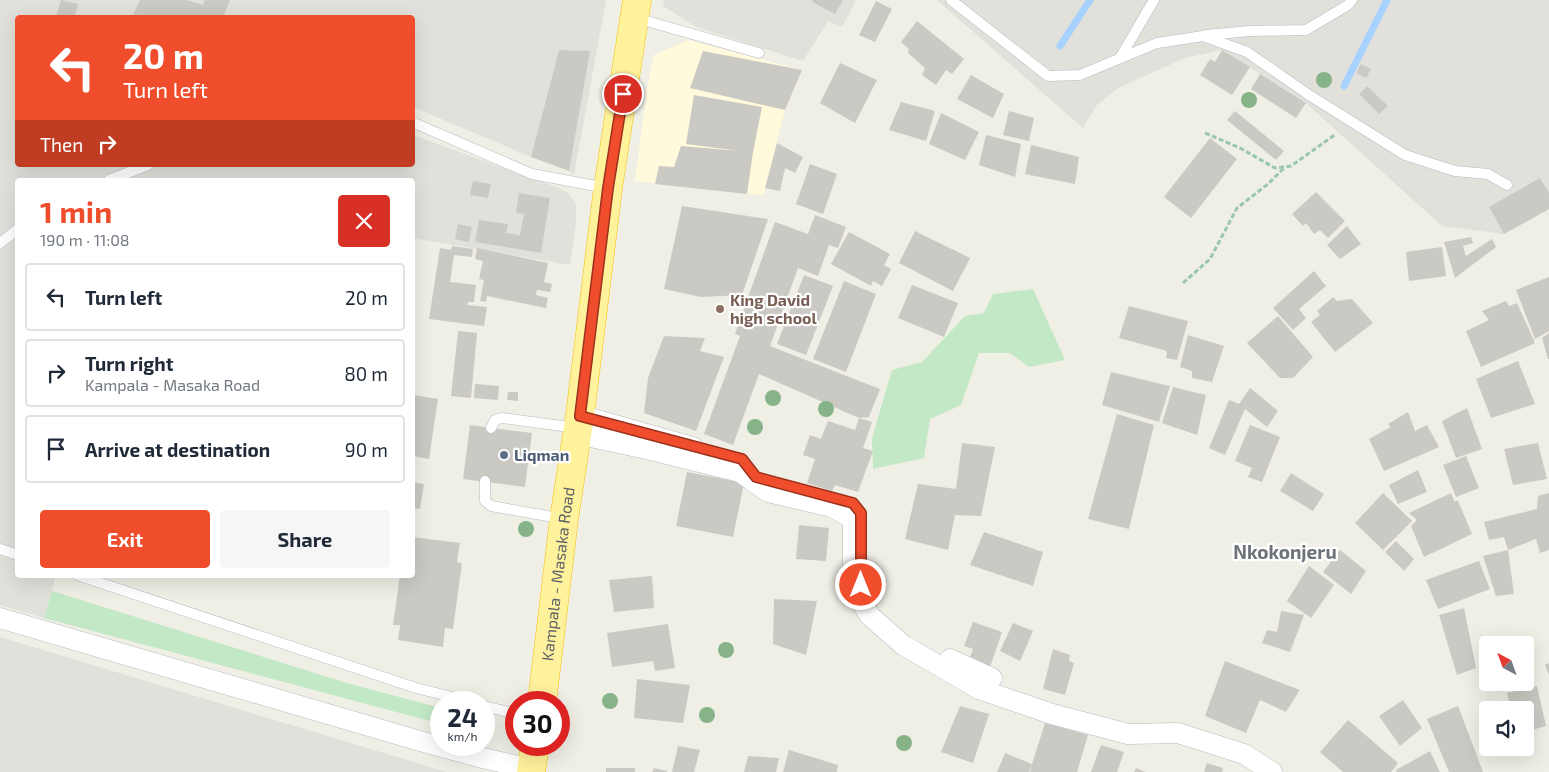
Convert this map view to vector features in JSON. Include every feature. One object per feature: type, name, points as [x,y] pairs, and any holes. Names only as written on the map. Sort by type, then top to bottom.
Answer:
[{"type":"highway","name":"Kampala - Masaka Road","points":[[543,691],[608,188],[636,9]]},
{"type":"street","points":[[578,426],[742,459],[756,477],[853,503],[861,513],[861,585],[877,605],[916,644],[992,678]]},
{"type":"street","points":[[578,426],[651,450],[740,472],[768,492],[832,507],[853,519],[853,588],[870,616],[903,645],[979,689],[1052,714],[1128,734],[1178,733],[1244,754],[1272,772]]},
{"type":"street","points":[[0,618],[420,741],[483,758],[532,762]]},
{"type":"lane","points":[[951,0],[1048,76],[1080,75],[1157,43],[1250,31],[1306,30],[1348,5],[1352,0]]},
{"type":"lane","points":[[1120,58],[1154,0]]},
{"type":"lane","points":[[636,9],[760,53]]},
{"type":"lane","points":[[1203,36],[1247,52],[1309,95],[1405,155],[1455,171],[1488,174],[1507,184]]},
{"type":"lane","points":[[415,123],[532,174],[608,188]]},
{"type":"lane","points":[[114,178],[143,167]]},
{"type":"lane","points":[[0,243],[15,232]]},
{"type":"lane","points":[[491,428],[495,420],[502,418],[578,426]]},
{"type":"lane","points":[[485,481],[485,501],[491,506],[564,519]]},
{"type":"lane","points":[[0,549],[15,554]]},
{"type":"lane","points":[[86,578],[430,692]]},
{"type":"path","points":[[1205,133],[1240,148],[1275,168],[1291,166],[1336,134]]},
{"type":"path","points":[[1183,284],[1210,260],[1237,208],[1268,184],[1284,167]]},
{"type":"shaded area","points":[[0,0],[606,0],[574,175],[569,171],[589,51],[559,50],[531,157],[415,108],[415,15],[15,15],[15,167],[415,167],[415,136],[559,188],[569,194],[576,204],[576,223],[570,265],[415,238],[415,178],[15,178],[15,578],[55,578],[44,618],[0,605]]},
{"type":"shaded area","points":[[664,0],[856,0],[842,27],[828,21],[803,61],[696,27],[663,6]]},
{"type":"shaded area","points":[[937,0],[1549,0],[1549,209],[1504,234],[1442,226],[1306,103],[1222,50],[1185,58],[1118,88],[1096,106],[1083,128]]},
{"type":"shaded area","points":[[688,40],[802,70],[785,110],[764,195],[635,181],[647,88],[654,55]]},
{"type":"shaded area","points":[[0,637],[447,772],[0,772]]},
{"type":"green space","points":[[1033,289],[1065,360],[1029,367],[1010,353],[979,353],[961,405],[930,419],[924,458],[873,469],[872,438],[892,370],[922,362],[965,316],[984,313],[993,294]]},
{"type":"green space","points":[[52,591],[347,683],[430,705],[430,721],[44,618]]},
{"type":"building","points":[[61,0],[78,4],[75,15],[57,15]]},
{"type":"building","points":[[140,0],[186,0],[203,5],[205,0],[230,0],[224,15],[133,15]]},
{"type":"building","points":[[813,0],[843,0],[835,14],[812,2]]},
{"type":"building","points":[[876,1],[892,9],[875,42],[859,35]]},
{"type":"building","points":[[917,21],[964,59],[952,74],[946,70],[936,85],[922,75],[925,68],[908,53],[909,49],[901,42]]},
{"type":"building","points":[[559,50],[590,51],[569,171],[531,157]]},
{"type":"building","points":[[1222,50],[1250,67],[1232,95],[1200,75],[1210,59],[1215,62]]},
{"type":"building","points":[[703,51],[802,70],[785,110],[690,88]]},
{"type":"building","points":[[840,63],[877,80],[855,123],[820,103]]},
{"type":"building","points":[[1361,64],[1371,69],[1366,78],[1356,73]]},
{"type":"building","points":[[1260,74],[1306,103],[1296,118],[1251,89]]},
{"type":"building","points":[[971,75],[1004,94],[993,118],[957,99]]},
{"type":"building","points":[[1367,86],[1388,106],[1379,114],[1359,94]]},
{"type":"building","points":[[694,95],[762,107],[747,194],[655,184],[659,166],[674,167],[681,146],[740,151],[686,144]]},
{"type":"building","points":[[901,102],[935,111],[926,141],[889,130]]},
{"type":"building","points":[[1009,111],[1034,118],[1029,141],[1003,135]]},
{"type":"building","points":[[1235,111],[1284,151],[1276,160],[1227,120]]},
{"type":"building","points":[[941,113],[979,132],[965,160],[929,144]]},
{"type":"building","points":[[986,135],[1021,144],[1015,177],[979,165]]},
{"type":"building","points":[[1210,138],[1237,159],[1191,218],[1164,197]]},
{"type":"building","points":[[777,143],[803,157],[795,173],[785,168],[780,191],[765,188]]},
{"type":"building","points":[[1031,145],[1079,157],[1075,184],[1025,174]]},
{"type":"building","points":[[810,164],[837,174],[823,214],[796,204]]},
{"type":"building","points":[[1540,178],[1549,193],[1549,209],[1504,234],[1489,207]]},
{"type":"building","points":[[473,181],[491,184],[488,198],[470,195]]},
{"type":"building","points":[[1316,192],[1345,221],[1328,238],[1320,230],[1314,234],[1306,223],[1303,226],[1292,214]]},
{"type":"building","points":[[519,193],[550,198],[541,253],[475,242],[479,220],[508,224],[506,233],[520,235],[524,214],[516,213]]},
{"type":"building","points":[[682,206],[768,219],[742,295],[701,297],[664,289]]},
{"type":"building","points":[[815,215],[846,227],[838,248],[829,245],[818,276],[798,268],[770,346],[880,389],[869,417],[859,418],[759,374],[733,445],[704,434],[740,336],[735,334],[775,222],[808,234]]},
{"type":"building","points":[[458,224],[472,227],[469,242],[455,239]]},
{"type":"building","points":[[1347,226],[1361,244],[1340,259],[1327,245]]},
{"type":"building","points":[[915,231],[970,258],[953,291],[899,263]]},
{"type":"building","points":[[849,232],[890,254],[884,265],[891,269],[882,286],[873,281],[871,286],[831,264]]},
{"type":"building","points":[[1471,237],[1473,243],[1463,246],[1466,256],[1492,239],[1496,247],[1455,278],[1444,242]]},
{"type":"building","points":[[452,246],[473,249],[472,257],[454,255],[450,282],[476,285],[474,302],[468,302],[467,305],[487,307],[484,326],[429,319],[440,248],[451,250]]},
{"type":"building","points":[[1442,247],[1446,276],[1409,281],[1406,252]]},
{"type":"building","points":[[477,248],[548,263],[544,282],[552,284],[550,292],[537,290],[536,295],[548,298],[546,308],[487,296],[486,302],[480,301],[484,280],[479,279],[483,261],[475,259]]},
{"type":"building","points":[[1314,271],[1326,286],[1299,309],[1306,318],[1293,330],[1273,308]]},
{"type":"building","points":[[804,275],[833,286],[806,355],[777,344]]},
{"type":"building","points":[[1549,277],[1549,331],[1535,339],[1516,290]]},
{"type":"building","points":[[844,281],[876,294],[846,372],[813,359]]},
{"type":"building","points":[[912,285],[958,303],[944,337],[898,318]]},
{"type":"building","points":[[1333,297],[1337,301],[1352,299],[1373,323],[1335,352],[1311,322],[1320,315],[1317,311]]},
{"type":"building","points":[[1506,301],[1509,306],[1517,303],[1535,343],[1481,367],[1466,331],[1489,320],[1482,311]]},
{"type":"building","points":[[1129,306],[1188,321],[1177,360],[1166,358],[1167,351],[1119,338]]},
{"type":"building","points":[[1278,316],[1313,357],[1293,378],[1280,378],[1247,343]]},
{"type":"building","points":[[458,331],[477,333],[471,398],[451,396]]},
{"type":"building","points":[[1549,333],[1549,359],[1548,359],[1542,338]]},
{"type":"building","points":[[1188,335],[1224,346],[1212,382],[1192,378],[1192,371],[1180,367]]},
{"type":"building","points":[[664,336],[705,338],[700,351],[724,357],[696,431],[644,413],[648,378]]},
{"type":"building","points":[[1518,361],[1535,404],[1491,418],[1476,379]]},
{"type":"building","points":[[1111,372],[1170,386],[1159,422],[1102,405]]},
{"type":"building","points":[[475,384],[499,386],[498,400],[474,398]]},
{"type":"building","points":[[1173,387],[1206,395],[1197,435],[1162,423]]},
{"type":"building","points":[[1250,388],[1278,411],[1267,427],[1245,409],[1225,455],[1209,448],[1229,400],[1239,404]]},
{"type":"building","points":[[508,392],[518,392],[518,401],[507,400]]},
{"type":"building","points":[[415,395],[438,399],[429,459],[415,457]]},
{"type":"building","points":[[1467,408],[1482,449],[1456,458],[1442,421]]},
{"type":"building","points":[[1408,412],[1415,431],[1427,425],[1439,447],[1384,471],[1369,439],[1391,427],[1388,424]]},
{"type":"building","points":[[1117,414],[1154,425],[1129,529],[1088,519]]},
{"type":"building","points":[[859,418],[872,422],[863,448],[873,451],[858,492],[835,485],[832,491],[807,483],[815,459],[803,455],[810,435],[821,439],[828,421],[855,430]]},
{"type":"building","points":[[470,425],[532,433],[525,487],[463,479]]},
{"type":"building","points":[[1250,425],[1280,437],[1262,482],[1248,477],[1252,468],[1235,461]]},
{"type":"building","points":[[962,443],[995,447],[981,516],[955,515],[948,550],[905,539],[918,484],[956,489]]},
{"type":"building","points":[[1538,443],[1547,479],[1513,485],[1504,449]]},
{"type":"building","points":[[1466,456],[1479,488],[1456,497],[1443,465]]},
{"type":"building","points":[[1418,470],[1427,492],[1398,504],[1389,485]]},
{"type":"building","points":[[687,472],[744,483],[733,537],[676,526]]},
{"type":"building","points":[[1291,473],[1324,494],[1313,511],[1280,491]]},
{"type":"building","points":[[415,482],[424,484],[420,509],[415,508]]},
{"type":"building","points":[[1383,493],[1412,521],[1383,550],[1355,523]]},
{"type":"building","points":[[1451,493],[1454,501],[1458,501],[1472,534],[1424,557],[1411,526],[1417,520],[1409,513]]},
{"type":"building","points":[[1549,493],[1549,550],[1540,553],[1536,539],[1508,550],[1504,537],[1489,540],[1484,522],[1537,509],[1538,496]]},
{"type":"building","points":[[799,525],[829,528],[826,561],[796,559]]},
{"type":"building","points":[[984,532],[1043,552],[1033,586],[970,565]]},
{"type":"building","points":[[415,537],[460,543],[457,562],[462,563],[453,629],[445,628],[443,647],[398,640],[400,625],[393,625],[400,578],[415,578]]},
{"type":"building","points":[[1396,541],[1414,559],[1404,571],[1385,552]]},
{"type":"building","points":[[1340,550],[1366,571],[1351,594],[1323,572]]},
{"type":"building","points":[[1508,550],[1514,594],[1496,596],[1483,556]]},
{"type":"building","points":[[1479,561],[1490,589],[1438,609],[1426,580]]},
{"type":"building","points":[[1309,566],[1334,585],[1311,618],[1287,601]]},
{"type":"building","points":[[652,576],[654,608],[614,612],[609,580]]},
{"type":"building","points":[[774,599],[817,601],[806,655],[773,644]]},
{"type":"building","points":[[1464,608],[1476,668],[1457,675],[1439,615]]},
{"type":"building","points":[[1281,611],[1304,615],[1290,652],[1262,643],[1267,630],[1277,632]]},
{"type":"building","points":[[973,622],[1002,632],[990,667],[969,660],[973,649],[964,646]]},
{"type":"building","points":[[1013,623],[1033,631],[1020,661],[1000,651]]},
{"type":"building","points":[[668,624],[675,668],[655,671],[653,661],[612,667],[607,633]]},
{"type":"building","points":[[1053,649],[1070,655],[1069,661],[1074,663],[1065,695],[1043,689]]},
{"type":"building","points":[[1225,661],[1300,690],[1286,712],[1260,700],[1246,733],[1205,716]]},
{"type":"building","points":[[1549,663],[1549,675],[1545,665]]},
{"type":"building","points":[[637,679],[690,685],[683,723],[634,718]]},
{"type":"building","points":[[1537,686],[1546,726],[1534,729],[1534,701],[1509,701],[1507,693],[1534,691],[1534,687]]},
{"type":"building","points":[[1403,700],[1422,728],[1400,746],[1379,716]]},
{"type":"building","points":[[960,706],[989,714],[973,763],[941,752]]},
{"type":"building","points":[[1458,706],[1483,772],[1449,772],[1427,719]]},
{"type":"building","points":[[1348,720],[1398,763],[1391,772],[1343,772],[1320,752]]},
{"type":"building","points":[[1045,723],[1088,735],[1077,772],[1030,772]]},
{"type":"building","points":[[1101,745],[1124,752],[1117,772],[1091,772]]},
{"type":"building","points":[[678,746],[700,750],[694,772],[672,772]]},
{"type":"building","points":[[789,750],[838,765],[837,772],[783,772]]},
{"type":"building","points":[[1430,751],[1440,772],[1397,772],[1396,770]]},
{"type":"building","points":[[1005,753],[1032,764],[1029,772],[997,772]]},
{"type":"building","points":[[748,756],[779,758],[776,772],[744,772]]},
{"type":"building","points":[[1207,763],[1223,768],[1222,772],[1204,772]]},
{"type":"building","points":[[606,768],[635,768],[635,772],[606,772]]},
{"type":"building","points":[[654,768],[667,771],[667,772],[652,772]]},
{"type":"building","points":[[1136,768],[1146,772],[1134,772]]},
{"type":"waterway","points":[[1060,46],[1090,0]]},
{"type":"waterway","points":[[1344,86],[1387,0]]},
{"type":"place","name":"King David high school","points":[[720,309]]},
{"type":"place","name":"Liqman","points":[[504,455]]},
{"type":"district","name":"Nkokonjeru","points":[[1285,552]]},
{"type":"route","points":[[623,94],[608,188],[580,416],[742,459],[756,477],[853,503],[861,513],[861,585]]}]
